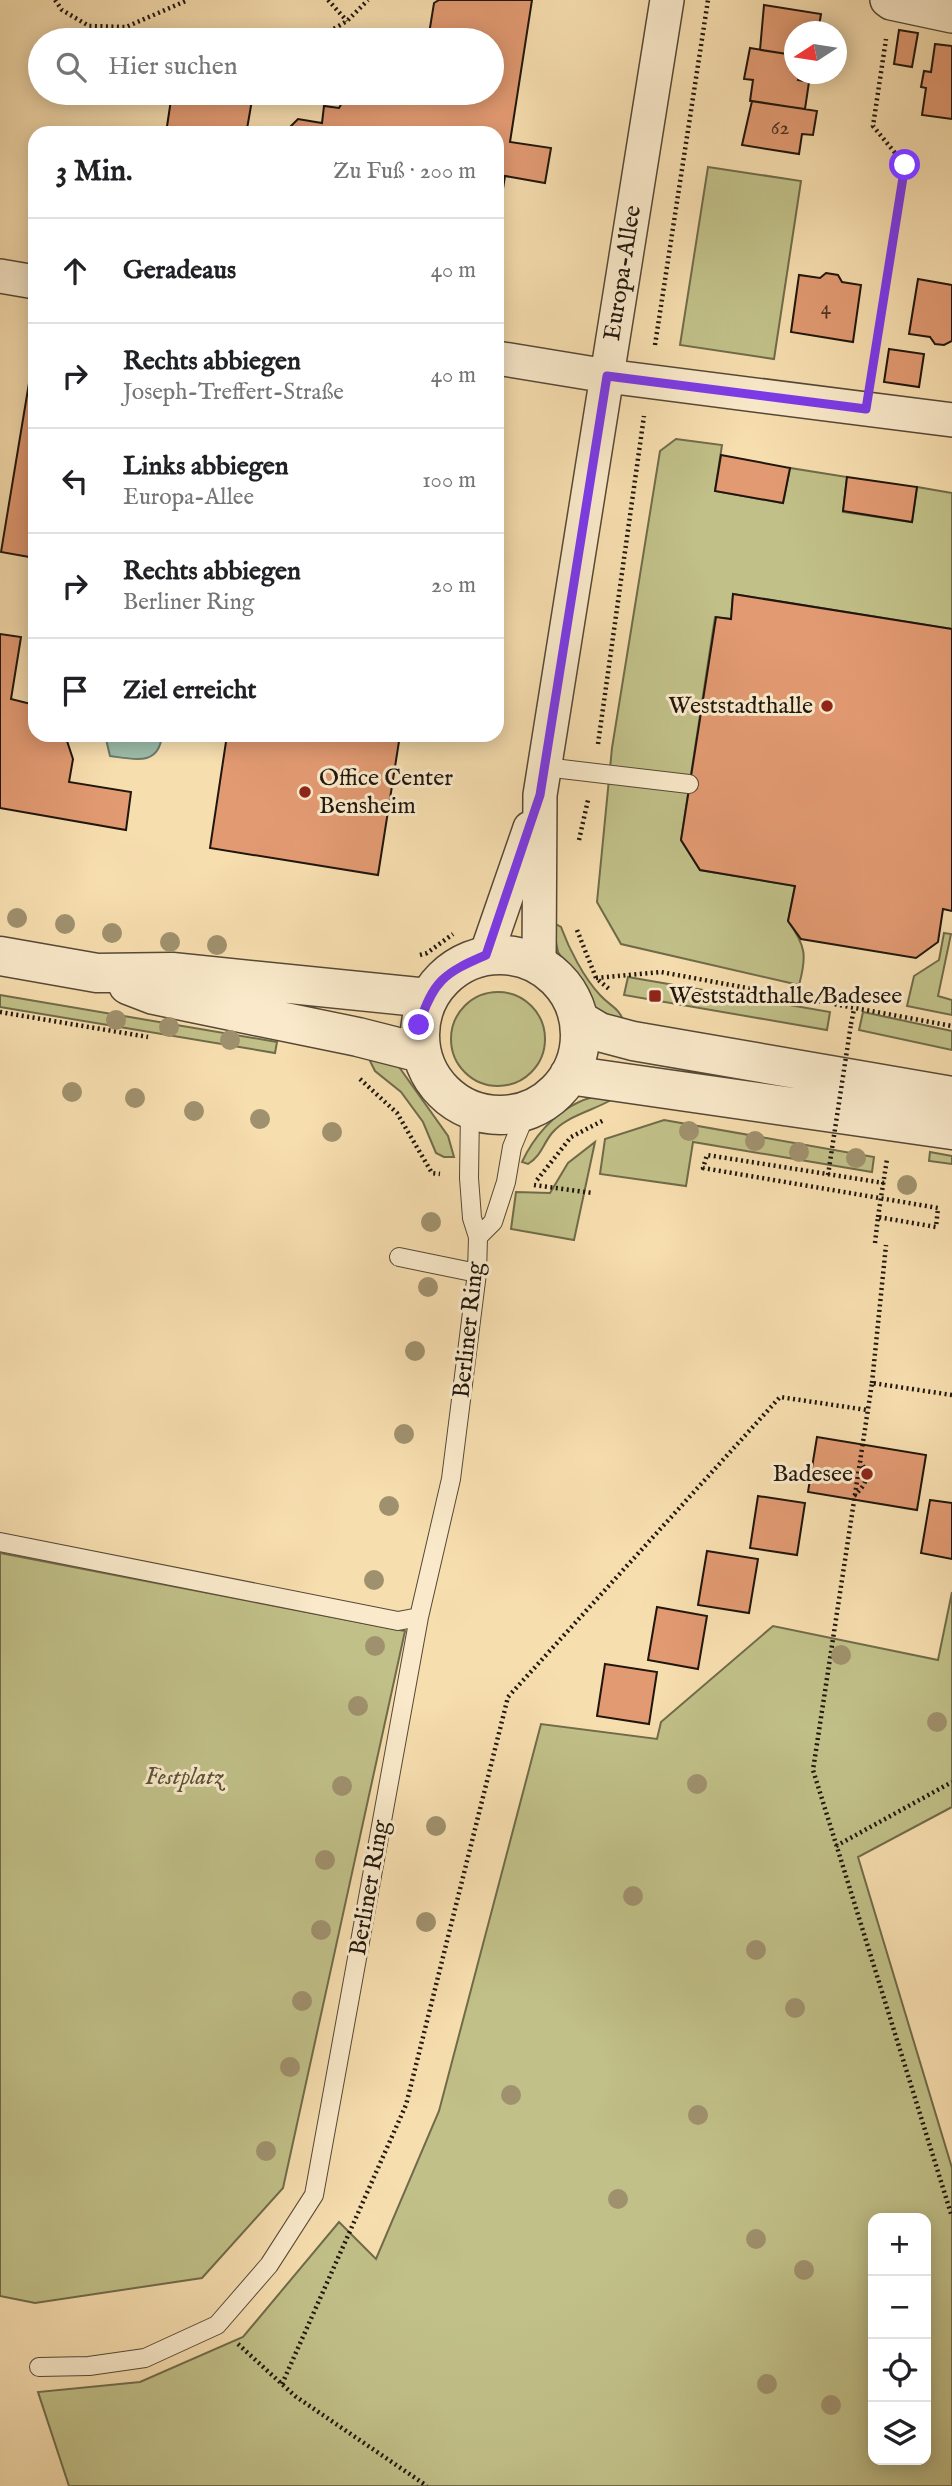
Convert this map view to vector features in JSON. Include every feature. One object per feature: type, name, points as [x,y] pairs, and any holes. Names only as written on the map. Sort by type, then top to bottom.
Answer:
[{"type":"street","name":"Europa-Allee","points":[[540,965],[542,781],[667,0]]},
{"type":"street","points":[[889,2],[952,16]]},
{"type":"street","points":[[0,276],[28,281]]},
{"type":"street","points":[[504,359],[607,376],[952,420]]},
{"type":"street","name":"Europa-Allee","points":[[474,941],[542,781]]},
{"type":"street","points":[[474,941],[540,965],[566,988],[579,1020],[580,1048],[569,1075],[552,1097],[526,1112],[498,1117],[470,1111],[438,1088],[421,1053],[419,1025],[428,998],[474,941]]},
{"type":"street","points":[[0,956],[97,973],[172,972],[428,998]]},
{"type":"street","points":[[97,973],[154,995],[358,1037],[421,1053]]},
{"type":"street","points":[[579,1020],[599,1032],[633,1041],[952,1096]]},
{"type":"street","points":[[569,1075],[952,1130]]},
{"type":"lane","points":[[542,781],[594,772],[689,784]]},
{"type":"lane","name":"Berliner Ring","points":[[39,2367],[89,2366],[145,2358],[218,2325],[269,2265],[314,2195],[419,1617],[451,1479],[477,1273],[478,1237],[471,1204],[470,1111]]},
{"type":"lane","name":"Berliner Ring","points":[[478,1237],[493,1222],[506,1182],[512,1147],[526,1112]]},
{"type":"lane","points":[[399,1257],[477,1273]]},
{"type":"lane","points":[[0,1542],[398,1621],[419,1617]]},
{"type":"path","points":[[55,0],[62,9],[89,26],[126,27],[188,0]]},
{"type":"path","points":[[328,0],[347,20]]},
{"type":"path","points":[[334,28],[347,20],[368,0]]},
{"type":"path","points":[[577,849],[594,772],[649,380],[708,0]]},
{"type":"path","points":[[866,409],[905,165],[873,126],[889,2]]},
{"type":"path","points":[[574,923],[596,978],[617,995]]},
{"type":"path","points":[[416,957],[474,941]]},
{"type":"path","points":[[596,978],[661,972],[952,1026]]},
{"type":"path","points":[[828,1175],[854,1009]]},
{"type":"path","points":[[352,1071],[397,1113],[432,1173],[442,1174]]},
{"type":"path","points":[[533,1185],[571,1137],[608,1118]]},
{"type":"path","points":[[878,1217],[936,1227],[938,1208],[703,1168],[707,1155],[884,1183]]},
{"type":"path","points":[[875,1243],[887,1158]]},
{"type":"path","points":[[525,1184],[593,1193]]},
{"type":"path","points":[[886,1245],[872,1383],[813,1770],[952,2217]]},
{"type":"path","points":[[872,1383],[952,1395]]},
{"type":"path","points":[[282,2384],[406,2105],[508,1697],[780,1397],[867,1410]]},
{"type":"path","points":[[836,1846],[952,1782]]},
{"type":"path","points":[[218,2325],[295,2396],[427,2486]]},
{"type":"green space","points":[[708,167],[801,181],[774,359],[680,345]]},
{"type":"green space","points":[[676,439],[722,445],[715,491],[783,503],[790,468],[847,477],[843,512],[912,522],[917,487],[952,493],[952,629],[733,594],[731,619],[715,617],[681,840],[700,870],[795,886],[788,921],[802,945],[804,959],[799,985],[621,944],[597,902],[612,748],[660,451]]},
{"type":"green space","points":[[552,922],[561,927],[588,980],[617,1010],[625,1024],[594,1007],[558,952]]},
{"type":"green space","points":[[944,933],[951,934],[938,996],[952,1000],[952,1015],[907,1006],[914,976],[939,960]]},
{"type":"green space","points":[[628,977],[830,1012],[827,1030],[624,995]]},
{"type":"green space","points":[[498,992],[516,996],[531,1006],[541,1021],[545,1039],[541,1057],[531,1072],[516,1082],[498,1086],[480,1082],[465,1072],[455,1057],[451,1039],[455,1021],[465,1006],[480,996]]},
{"type":"green space","points":[[0,995],[277,1042],[275,1053],[0,1007]]},
{"type":"green space","points":[[863,1012],[952,1031],[952,1050],[859,1030]]},
{"type":"green space","points":[[373,1051],[399,1067],[448,1136],[454,1157],[444,1157],[436,1153],[423,1122],[401,1092],[375,1071],[370,1061]]},
{"type":"green space","points":[[612,1092],[611,1100],[564,1122],[552,1133],[532,1161],[528,1164],[522,1162],[538,1135],[553,1119],[583,1100]]},
{"type":"green space","points":[[664,1120],[874,1157],[872,1172],[693,1142],[686,1186],[600,1174],[605,1139]]},
{"type":"green space","points":[[595,1142],[574,1240],[511,1229],[516,1192],[550,1193],[568,1163]]},
{"type":"green space","points":[[930,1152],[952,1156],[952,1164],[929,1161]]},
{"type":"green space","name":"Festplatz","points":[[0,1553],[405,1631],[283,2188],[202,2278],[35,2303],[0,2296]]},
{"type":"green space","points":[[952,1592],[952,1807],[858,1857],[952,2168],[952,2486],[69,2486],[38,2392],[140,2382],[243,2337],[339,2222],[376,2259],[439,2111],[541,1724],[657,1739],[661,1722],[773,1626],[938,1660]]},
{"type":"shaded area","points":[[107,742],[161,742],[156,752],[144,759],[110,756]]},
{"type":"building","points":[[439,0],[532,0],[510,142],[551,148],[545,183],[505,176],[504,182],[504,126],[291,126],[298,119],[322,123],[324,106],[504,105],[504,28],[430,28],[434,3]]},
{"type":"building","points":[[764,5],[821,14],[820,21],[784,21],[784,54],[760,50]]},
{"type":"building","points":[[899,30],[918,33],[912,67],[894,64]]},
{"type":"building","points":[[935,44],[952,46],[952,119],[922,115],[926,88],[921,87],[924,71],[931,72]]},
{"type":"building","points":[[750,48],[784,53],[784,84],[809,84],[805,109],[750,101],[753,80],[744,79]]},
{"type":"building","points":[[752,101],[817,111],[813,135],[802,134],[799,154],[742,145]]},
{"type":"building","points":[[170,105],[251,105],[248,126],[167,126]]},
{"type":"building","points":[[826,273],[838,275],[842,282],[861,285],[853,342],[791,332],[799,275],[820,278]]},
{"type":"building","points":[[918,279],[952,285],[952,341],[944,345],[935,344],[930,337],[909,334]]},
{"type":"building","points":[[889,349],[924,354],[919,387],[884,382]]},
{"type":"building","points":[[28,389],[28,557],[1,552]]},
{"type":"building","points":[[721,455],[790,468],[783,503],[715,491]]},
{"type":"building","points":[[847,477],[917,487],[912,522],[843,511]]},
{"type":"building","name":"Weststadthalle","points":[[733,594],[952,629],[952,911],[943,909],[938,942],[916,958],[801,939],[788,921],[795,886],[700,870],[681,840],[716,617],[731,619]]},
{"type":"building","points":[[0,634],[21,637],[11,699],[28,703],[28,742],[67,742],[73,759],[69,782],[131,792],[126,830],[0,808]]},
{"type":"building","name":"Office Center Bensheim","points":[[226,742],[399,742],[378,875],[210,848]]},
{"type":"building","name":"Badesee","points":[[817,1437],[926,1455],[917,1510],[808,1492]]},
{"type":"building","points":[[758,1496],[805,1503],[797,1555],[750,1548]]},
{"type":"building","points":[[930,1500],[952,1503],[952,1559],[921,1553]]},
{"type":"building","points":[[707,1551],[758,1559],[749,1613],[698,1605]]},
{"type":"building","points":[[657,1607],[707,1616],[698,1669],[648,1660]]},
{"type":"building","points":[[605,1664],[657,1672],[649,1724],[597,1716]]},
{"type":"place","name":"Weststadthalle","points":[[827,706]]},
{"type":"place","name":"Office Center Bensheim","points":[[305,792]]},
{"type":"place","name":"Weststadthalle/Badesee","points":[[655,996]]},
{"type":"place","name":"Badesee","points":[[867,1474]]},
{"type":"route","points":[[419,1025],[428,998],[452,970],[486,955],[540,795],[607,376],[866,409],[905,165]]}]
